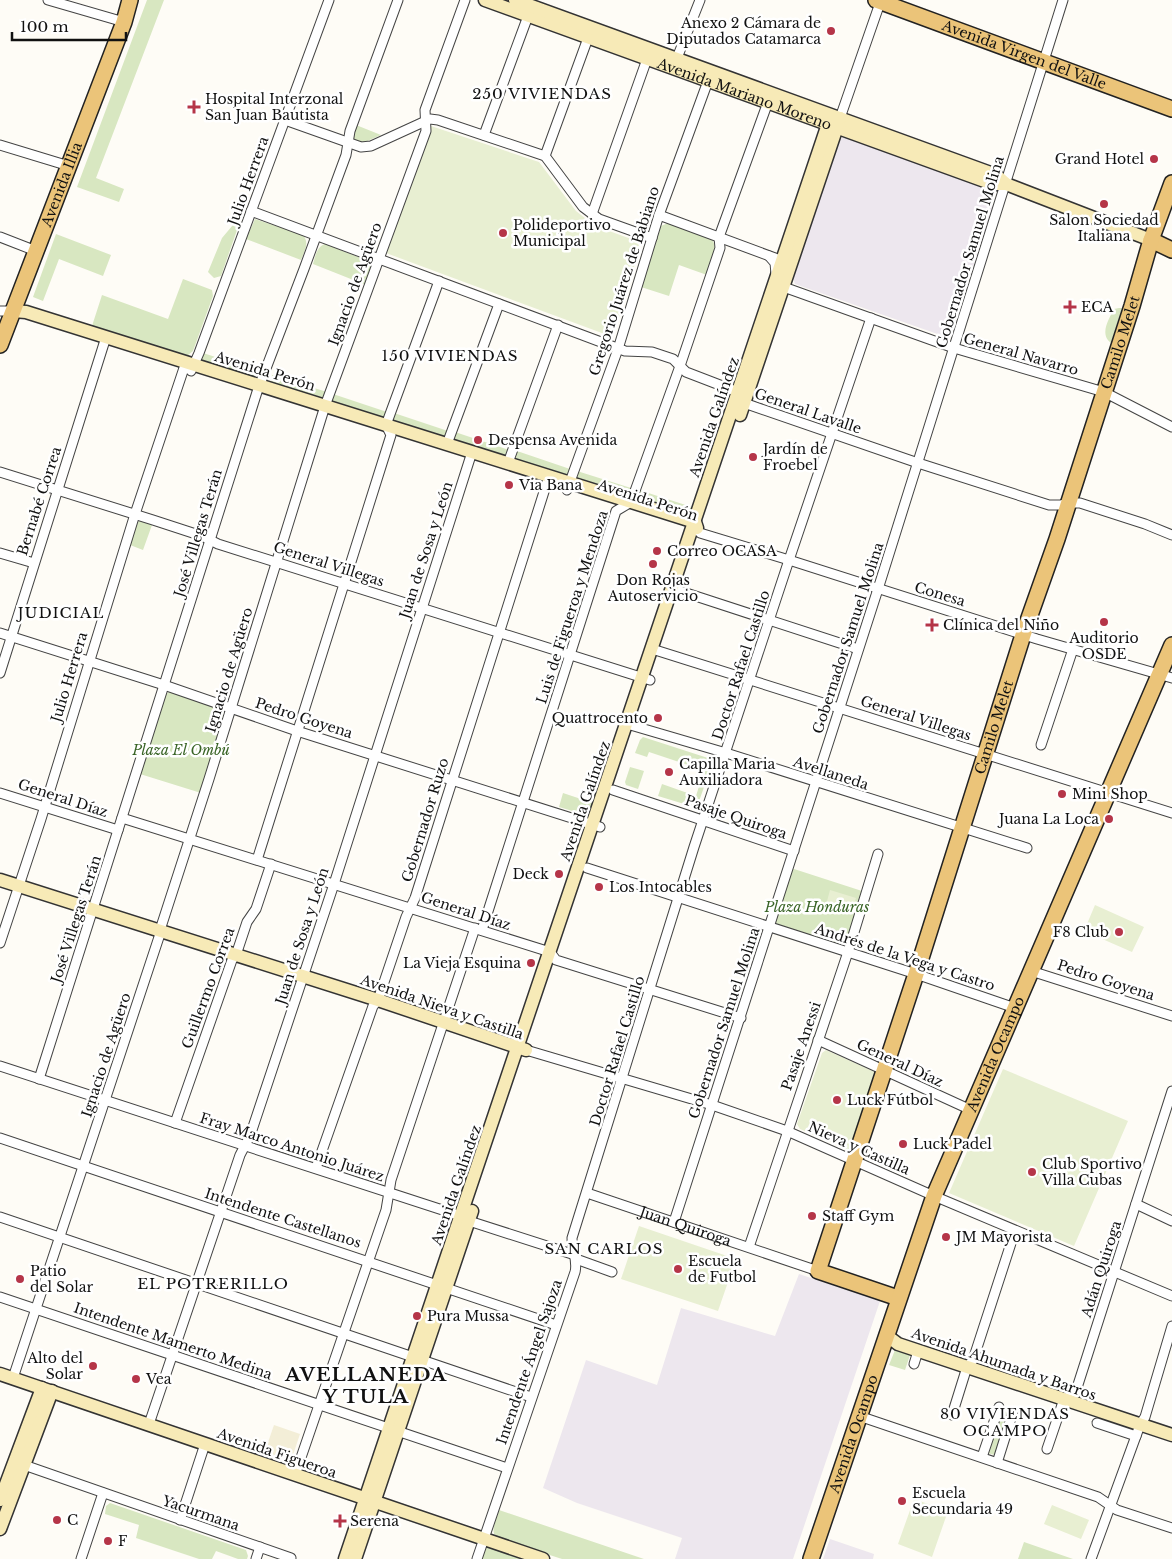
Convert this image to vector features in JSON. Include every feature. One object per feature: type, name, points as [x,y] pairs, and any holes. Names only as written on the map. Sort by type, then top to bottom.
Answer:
[{"type":"main road","name":"Avenida Illia","points":[[0,345],[7,311],[36,251],[124,22],[130,0]]},
{"type":"main road","name":"Avenida Illia","points":[[124,22],[136,0]]},
{"type":"main road","name":"Avenida Mariano Moreno","points":[[485,0],[768,102],[996,175],[1006,184],[1151,240],[1172,250]]},
{"type":"main road","name":"Avenida Mariano Moreno","points":[[515,0],[677,58],[835,123]]},
{"type":"main road","name":"Avenida Virgen del Valle","points":[[879,1],[1172,109]]},
{"type":"main road","name":"Avenida Galíndez","points":[[779,285],[782,261],[835,123]]},
{"type":"main road","name":"Avenida Galíndez","points":[[370,1501],[520,1049],[835,123]]},
{"type":"main road","name":"Camilo Melet","points":[[818,1271],[916,974],[1023,635],[1132,306],[1151,240],[1172,183]]},
{"type":"main road","name":"Avenida Perón","points":[[7,311],[24,318],[104,340],[568,486],[696,528]]},
{"type":"main road","name":"Avenida Perón","points":[[389,430],[448,444],[470,456],[508,463],[547,480]]},
{"type":"main road","name":"Avenida Galíndez","points":[[656,650],[680,591],[696,528]]},
{"type":"main road","name":"Avenida Ocampo","points":[[811,1559],[934,1196],[1108,793],[1166,676],[1172,644]]},
{"type":"main road","name":"Avenida Galíndez","points":[[553,956],[587,868],[597,826],[613,790],[631,725]]},
{"type":"main road","name":"Avenida Nieva y Castilla","points":[[0,880],[18,889],[520,1049]]},
{"type":"main road","name":"Avenida Nieva y Castilla","points":[[0,888],[18,889]]},
{"type":"main road","name":"Juan Quiroga","points":[[818,1271],[898,1298]]},
{"type":"main road","name":"Avenida Ahumada y Barros","points":[[886,1335],[898,1344],[918,1351],[970,1364]]},
{"type":"main road","name":"Avenida Ahumada y Barros","points":[[886,1335],[900,1336],[970,1364],[1069,1397],[1140,1426],[1172,1434]]},
{"type":"main road","name":"Avenida Figueroa","points":[[0,1374],[543,1559]]},
{"type":"main road","points":[[0,1529],[24,1465],[47,1390]]},
{"type":"main road","points":[[0,1500],[47,1390]]},
{"type":"main road","name":"Avenida Ahumada y Barros","points":[[1140,1426],[1172,1426]]},
{"type":"main road","points":[[345,1559],[370,1501]]},
{"type":"main road","points":[[355,1559],[370,1501]]},
{"type":"street","points":[[48,0],[124,22]]},
{"type":"street","name":"Julio Herrera","points":[[0,943],[135,514],[188,367],[251,211],[329,0]]},
{"type":"street","name":"José Villegas Terán","points":[[39,1079],[258,389],[346,155],[350,131],[398,0]]},
{"type":"street","name":"Ignacio de Agüero","points":[[13,1378],[160,934],[324,410],[426,131],[425,110],[465,0]]},
{"type":"street","points":[[677,58],[700,0]]},
{"type":"street","name":"Gobernador Samuel Molina","points":[[674,1222],[878,589],[1063,0]]},
{"type":"street","name":"Avenida Galíndez","points":[[835,123],[879,1]]},
{"type":"street","points":[[484,136],[528,16]]},
{"type":"street","points":[[544,156],[588,38]]},
{"type":"street","points":[[592,214],[647,59]]},
{"type":"street","name":"Gregorio Juárez de Babiano","points":[[568,486],[618,349],[659,215],[708,81]]},
{"type":"street","name":"Luis de Figueroa y Mendoza","points":[[296,1475],[386,1210],[391,1180],[524,803],[569,655],[616,511],[626,505],[680,366],[718,255],[720,248],[719,237],[768,102]]},
{"type":"street","points":[[285,120],[361,147],[371,146],[430,119],[438,120],[544,156],[583,207],[592,214],[599,219],[652,238]]},
{"type":"street","points":[[0,145],[69,166]]},
{"type":"street","name":"General Lavalle","points":[[251,211],[618,349],[652,352],[673,359],[686,372],[741,398],[833,434],[1049,505],[1080,503],[1145,524],[1172,536]]},
{"type":"street","points":[[659,215],[782,261]]},
{"type":"street","points":[[0,237],[36,251]]},
{"type":"street","points":[[769,256],[775,263],[779,285]]},
{"type":"street","points":[[257,860],[345,584],[389,430],[439,281]]},
{"type":"street","name":"General Navarro","points":[[779,285],[954,348],[1104,392],[1172,427]]},
{"type":"street","points":[[448,444],[499,304]]},
{"type":"street","name":"Doctor Rafael Castillo","points":[[587,1193],[703,820],[871,318]]},
{"type":"street","points":[[508,463],[558,325]]},
{"type":"street","name":"Bernabé Correa","points":[[0,673],[104,340]]},
{"type":"street","name":"Juan de Sosa y León","points":[[148,1424],[220,1212],[240,1155],[250,1136],[303,980],[376,756],[470,456]]},
{"type":"street","name":"General Villegas","points":[[0,472],[646,679]]},
{"type":"street","name":"Gobernador Ruzo","points":[[316,1168],[415,898],[547,480]]},
{"type":"street","name":"Conesa","points":[[696,528],[1023,635],[1166,676]]},
{"type":"street","points":[[0,553],[34,563]]},
{"type":"street","points":[[680,591],[858,649]]},
{"type":"street","name":"Pedro Goyena","points":[[0,633],[164,685],[297,732],[597,826]]},
{"type":"street","name":"General Villegas","points":[[656,650],[1172,813]]},
{"type":"street","points":[[1042,745],[1073,650]]},
{"type":"street","name":"Avellaneda","points":[[631,725],[1027,848]]},
{"type":"street","name":"Pasaje Quiroga","points":[[613,790],[794,851]]},
{"type":"street","name":"General Díaz","points":[[0,793],[118,830]]},
{"type":"street","name":"General Díaz","points":[[122,818],[479,929],[553,956],[741,1018]]},
{"type":"street","name":"Pasaje Anessi","points":[[749,1247],[848,952],[878,854]]},
{"type":"street","name":"Guillermo Correa","points":[[175,1123],[247,922],[256,909],[271,864]]},
{"type":"street","name":"Andrés de la Vega y Castro","points":[[587,868],[916,974],[1015,1008]]},
{"type":"street","name":"Pedro Goyena","points":[[1031,971],[1172,1016]]},
{"type":"street","name":"General Díaz","points":[[818,1040],[971,1110]]},
{"type":"street","name":"Nieva y Castilla","points":[[520,1049],[712,1105],[787,1132],[1172,1296]]},
{"type":"street","name":"Fray Marco Antonio Juárez","points":[[0,1066],[316,1168],[557,1249],[612,1272]]},
{"type":"street","name":"Adán Quiroga","points":[[1047,1449],[1069,1397],[1114,1272],[1172,1091]]},
{"type":"street","name":"Intendente Castellanos","points":[[0,1138],[556,1325]]},
{"type":"street","name":"Juan Quiroga","points":[[587,1193],[818,1271]]},
{"type":"street","name":"Intendente Ángel Sajoza","points":[[477,1559],[577,1266],[572,1238],[587,1193]]},
{"type":"street","points":[[1136,1204],[1172,1221]]},
{"type":"street","points":[[0,1217],[531,1397]]},
{"type":"street","points":[[952,1415],[1016,1230]]},
{"type":"street","points":[[557,1249],[565,1246],[572,1238]]},
{"type":"street","name":"Intendente Mamerto Medina","points":[[0,1297],[507,1468]]},
{"type":"street","points":[[1091,1559],[1140,1426],[1172,1326]]},
{"type":"street","points":[[914,1364],[918,1351]]},
{"type":"street","points":[[982,1457],[999,1407]]},
{"type":"street","points":[[996,1463],[1013,1412]]},
{"type":"street","points":[[859,1416],[1098,1497],[1117,1510],[1172,1528]]},
{"type":"street","points":[[1097,1423],[1140,1426]]},
{"type":"street","points":[[180,1520],[205,1444]]},
{"type":"street","name":"Yacurmana","points":[[24,1465],[291,1558]]},
{"type":"street","points":[[81,1559],[103,1493]]},
{"type":"street","points":[[256,1559],[260,1547]]},
{"type":"shaded area","points":[[844,137],[988,189],[986,194],[990,204],[993,205],[951,335],[946,337],[795,284],[793,278],[840,139]]},
{"type":"shaded area","points":[[799,1274],[880,1301],[793,1559],[675,1559],[682,1538],[577,1503],[543,1488],[586,1360],[657,1385],[681,1308],[775,1336]]},
{"type":"shaded area","points":[[274,1425],[300,1434],[292,1458],[287,1462],[264,1454]]},
{"type":"shaded area","points":[[830,1539],[874,1554],[873,1559],[823,1559]]},
{"type":"green space","points":[[147,0],[164,0],[96,178],[124,189],[119,202],[77,187]]},
{"type":"green space","points":[[356,125],[381,135],[365,142],[355,142],[352,138]]},
{"type":"green space","name":"Polideportivo Municipal","points":[[431,126],[539,162],[576,211],[595,226],[637,241],[640,247],[614,334],[610,336],[386,253],[385,251]]},
{"type":"green space","points":[[243,213],[221,276],[214,278],[208,272],[222,238]]},
{"type":"green space","points":[[255,219],[303,235],[306,244],[301,260],[246,239]]},
{"type":"green space","points":[[668,223],[712,239],[715,248],[714,257],[707,275],[679,265],[669,296],[641,287],[661,226]]},
{"type":"green space","points":[[56,234],[111,255],[103,276],[59,259],[43,301],[33,297]]},
{"type":"green space","points":[[325,244],[371,262],[373,266],[366,285],[313,264],[318,249]]},
{"type":"green space","points":[[183,279],[212,290],[213,296],[193,351],[187,356],[92,326],[102,295],[168,319]]},
{"type":"green space","points":[[1122,308],[1111,343],[1107,339],[1106,326],[1114,309]]},
{"type":"green space","points":[[203,353],[259,371],[254,379],[202,362]]},
{"type":"green space","points":[[272,375],[327,392],[323,400],[271,384]]},
{"type":"green space","points":[[333,394],[387,412],[383,419],[332,403]]},
{"type":"green space","points":[[394,413],[448,431],[444,438],[393,422]]},
{"type":"green space","points":[[455,432],[509,450],[505,457],[454,441]]},
{"type":"green space","points":[[517,451],[570,469],[566,476],[515,460]]},
{"type":"green space","points":[[577,471],[631,488],[627,496],[576,480]]},
{"type":"green space","points":[[639,490],[695,508],[691,516],[638,499]]},
{"type":"green space","points":[[140,521],[152,525],[143,550],[130,545],[137,522]]},
{"type":"green space","name":"Plaza El Ombú","points":[[169,692],[222,709],[224,712],[201,793],[140,774],[165,695]]},
{"type":"green space","points":[[643,737],[711,759],[713,762],[698,804],[694,807],[658,796],[662,784],[696,796],[704,770],[703,765],[698,763],[697,768],[649,752],[647,757],[635,753]]},
{"type":"green space","points":[[630,767],[644,771],[638,789],[626,785],[625,782]]},
{"type":"green space","points":[[563,793],[593,803],[590,812],[586,815],[559,807]]},
{"type":"green space","name":"Plaza Honduras","points":[[791,868],[862,891],[847,940],[842,945],[781,927],[776,923],[775,918]]},
{"type":"green space","points":[[830,890],[856,898],[851,913],[826,905]]},
{"type":"green space","points":[[1095,905],[1144,927],[1132,952],[1084,931]]},
{"type":"green space","name":"Luck Fútbol","points":[[826,1050],[875,1072],[877,1077],[852,1147],[849,1150],[800,1129],[797,1124],[822,1053]]},
{"type":"green space","name":"Club Sportivo Villa Cubas","points":[[1003,1069],[1128,1121],[1074,1246],[949,1193]]},
{"type":"green space","name":"Escuela de Futbol","points":[[639,1226],[736,1259],[718,1311],[621,1279]]},
{"type":"green space","points":[[895,1350],[911,1352],[905,1370],[889,1365]]},
{"type":"green space","points":[[1001,1410],[1009,1413],[995,1455],[987,1453]]},
{"type":"green space","points":[[914,1499],[948,1511],[932,1557],[898,1544]]},
{"type":"green space","points":[[110,1503],[246,1550],[247,1559],[238,1559],[216,1551],[212,1559],[199,1559],[136,1538],[139,1525],[105,1514],[106,1506]]},
{"type":"green space","points":[[1052,1505],[1089,1520],[1081,1539],[1044,1524]]},
{"type":"green space","points":[[499,1510],[644,1559],[562,1559],[497,1538],[494,1532],[494,1525]]},
{"type":"green space","points":[[1024,1542],[1073,1559],[1018,1559]]},
{"type":"green space","points":[[489,1546],[528,1559],[481,1559],[486,1547]]},
{"type":"place","name":"Anexo 2 Cámara de Diputados Catamarca","points":[[831,31]]},
{"type":"place","name":"Hospital Interzonal San Juan Bautista","points":[[194,107]]},
{"type":"place","name":"Grand Hotel","points":[[1154,159]]},
{"type":"place","name":"Salon Sociedad Italiana","points":[[1104,204]]},
{"type":"place","name":"Polideportivo Municipal","points":[[503,233]]},
{"type":"place","name":"ECA","points":[[1070,307]]},
{"type":"place","name":"Despensa Avenida","points":[[478,440]]},
{"type":"place","name":"Jardín de Froebel","points":[[753,457]]},
{"type":"place","name":"Via Bana","points":[[509,485]]},
{"type":"place","name":"Correo OCASA","points":[[657,551]]},
{"type":"place","name":"Don Rojas Autoservicio","points":[[653,564]]},
{"type":"place","name":"Auditorio OSDE","points":[[1104,622]]},
{"type":"place","name":"Clínica del Niño","points":[[932,625]]},
{"type":"place","name":"Quattrocento","points":[[658,718]]},
{"type":"place","name":"Capilla Maria Auxiliadora","points":[[669,772]]},
{"type":"place","name":"Mini Shop","points":[[1062,794]]},
{"type":"place","name":"Juana La Loca","points":[[1109,819]]},
{"type":"place","name":"Deck","points":[[559,874]]},
{"type":"place","name":"Los Intocables","points":[[599,887]]},
{"type":"place","name":"F8 Club","points":[[1119,932]]},
{"type":"place","name":"La Vieja Esquina","points":[[531,963]]},
{"type":"place","name":"Luck Fútbol","points":[[837,1100]]},
{"type":"place","name":"Luck Padel","points":[[903,1144]]},
{"type":"place","name":"Club Sportivo Villa Cubas","points":[[1032,1172]]},
{"type":"place","name":"Staff Gym","points":[[812,1216]]},
{"type":"place","name":"JM Mayorista","points":[[946,1237]]},
{"type":"place","name":"Escuela de Futbol","points":[[678,1269]]},
{"type":"place","name":"Patio del Solar","points":[[20,1279]]},
{"type":"place","name":"Pura Mussa","points":[[417,1316]]},
{"type":"place","name":"Alto del Solar","points":[[93,1366]]},
{"type":"place","name":"Vea","points":[[136,1379]]},
{"type":"place","name":"Escuela Secundaria 49","points":[[902,1501]]},
{"type":"place","name":"C","points":[[57,1520]]},
{"type":"place","name":"Serena","points":[[340,1521]]},
{"type":"place","name":"F","points":[[108,1541]]},
{"type":"district","name":"250 VIVIENDAS","points":[[542,93]]},
{"type":"district","name":"150 VIVIENDAS","points":[[450,355]]},
{"type":"district","name":"JUDICIAL","points":[[61,612]]},
{"type":"district","name":"SAN CARLOS","points":[[604,1248]]},
{"type":"district","name":"EL POTRERILLO","points":[[213,1283]]},
{"type":"district","name":"AVELLANEDA Y TULA","points":[[366,1385]]},
{"type":"district","name":"80 VIVIENDAS OCAMPO","points":[[1005,1422]]}]
